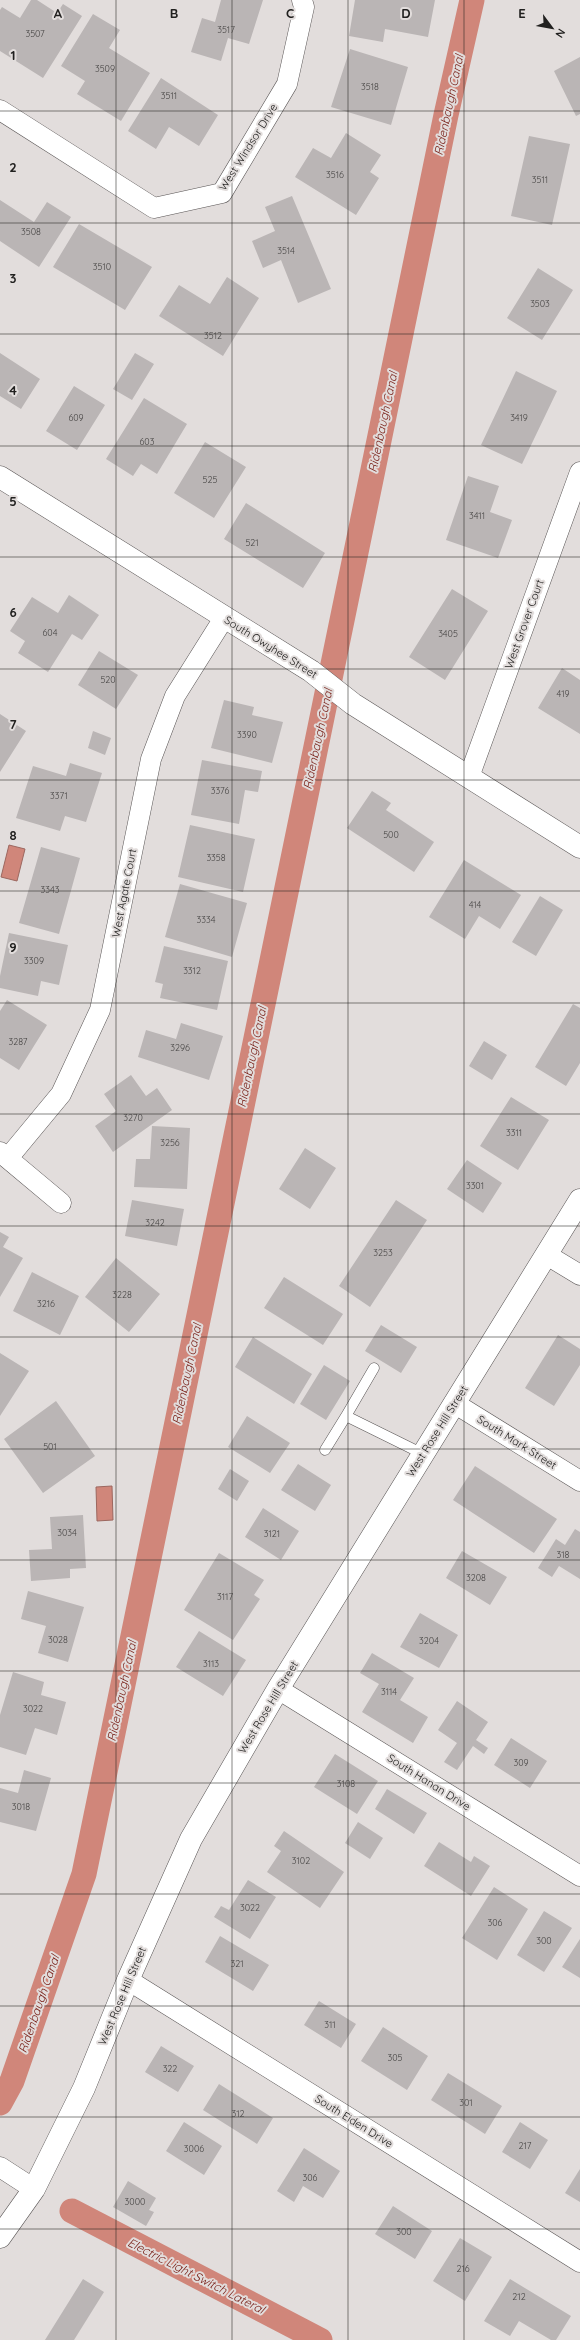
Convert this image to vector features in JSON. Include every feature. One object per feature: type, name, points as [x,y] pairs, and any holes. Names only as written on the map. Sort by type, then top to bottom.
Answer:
[{"type":"street","name":"West Windsor Drive","points":[[0,110],[154,208],[222,193],[287,84],[304,7],[302,0]]},
{"type":"street","name":"West Grover Court","points":[[468,777],[580,472]]},
{"type":"street","name":"South Owyhee Street","points":[[0,477],[311,671],[353,704],[580,847]]},
{"type":"street","name":"West Agate Court","points":[[61,1203],[4,1155],[61,1094],[100,1010],[151,759],[175,696],[224,618]]},
{"type":"street","name":"West Rose Hill Street","points":[[0,2237],[34,2189],[84,2088],[128,1980],[191,1839],[278,1688],[580,1200]]},
{"type":"street","points":[[547,1255],[580,1275]]},
{"type":"street","name":"South Mark Street","points":[[454,1403],[580,1481]]},
{"type":"street","name":"South Hanan Drive","points":[[278,1688],[580,1876]]},
{"type":"street","name":"South Eiden Drive","points":[[128,1980],[580,2262]]},
{"type":"street","points":[[0,2167],[34,2189]]},
{"type":"lane","points":[[325,1450],[374,1368]]},
{"type":"lane","points":[[346,1416],[423,1454]]},
{"type":"shaded area","points":[[9,845],[25,849],[17,881],[1,877]]},
{"type":"shaded area","points":[[112,1486],[113,1520],[97,1521],[96,1487]]},
{"type":"building","points":[[31,0],[37,0],[57,13],[63,4],[82,16],[43,78],[0,51],[0,10],[2,7],[20,18]]},
{"type":"building","points":[[221,0],[263,0],[249,44],[228,38],[221,61],[191,52],[202,18],[215,22]]},
{"type":"building","points":[[355,0],[435,0],[428,37],[385,29],[383,42],[349,36]]},
{"type":"building","points":[[93,14],[120,30],[109,48],[150,73],[121,121],[77,94],[85,81],[61,66]]},
{"type":"building","points":[[350,49],[408,67],[391,125],[331,107]]},
{"type":"building","points":[[580,57],[580,114],[576,116],[554,71]]},
{"type":"building","points":[[161,78],[218,115],[199,146],[169,127],[156,149],[128,131]]},
{"type":"building","points":[[346,133],[381,155],[370,172],[379,178],[356,215],[295,177],[313,148],[331,158]]},
{"type":"building","points":[[529,136],[570,144],[552,225],[511,216]]},
{"type":"building","points":[[292,196],[331,289],[298,303],[281,260],[263,268],[252,241],[275,231],[265,207]]},
{"type":"building","points":[[0,200],[34,222],[47,202],[71,217],[39,267],[0,241]]},
{"type":"building","points":[[79,224],[152,267],[125,310],[53,267]]},
{"type":"building","points":[[538,268],[573,290],[542,340],[507,318]]},
{"type":"building","points":[[227,277],[259,298],[223,356],[159,316],[179,285],[210,304]]},
{"type":"building","points":[[0,353],[40,379],[21,409],[0,396]]},
{"type":"building","points":[[135,353],[154,364],[132,400],[113,389]]},
{"type":"building","points":[[516,371],[557,391],[522,464],[481,445]]},
{"type":"building","points":[[74,386],[105,405],[77,450],[46,431]]},
{"type":"building","points":[[144,398],[187,424],[157,474],[141,464],[133,476],[106,459]]},
{"type":"building","points":[[205,442],[246,467],[214,518],[174,493]]},
{"type":"building","points":[[468,476],[499,486],[490,512],[512,520],[498,558],[446,540]]},
{"type":"building","points":[[246,503],[325,553],[303,588],[224,539]]},
{"type":"building","points":[[452,589],[488,611],[445,680],[409,657]]},
{"type":"building","points":[[69,595],[99,615],[82,640],[72,634],[48,672],[18,653],[25,641],[10,631],[32,597],[58,613]]},
{"type":"building","points":[[99,651],[138,675],[116,709],[78,685]]},
{"type":"building","points":[[562,668],[580,680],[580,734],[538,708]]},
{"type":"building","points":[[224,700],[254,707],[252,715],[283,722],[272,763],[211,748]]},
{"type":"building","points":[[0,714],[26,731],[0,772]]},
{"type":"building","points":[[93,731],[111,738],[105,755],[88,748]]},
{"type":"building","points":[[202,760],[262,771],[258,792],[245,790],[239,824],[191,815]]},
{"type":"building","points":[[70,763],[102,773],[86,822],[65,816],[60,831],[16,818],[33,766],[66,776]]},
{"type":"building","points":[[372,791],[391,803],[386,810],[434,842],[414,872],[347,828]]},
{"type":"building","points":[[190,825],[255,839],[243,892],[178,877]]},
{"type":"building","points":[[41,847],[80,858],[59,934],[19,923]]},
{"type":"building","points":[[464,860],[521,895],[500,929],[479,916],[465,939],[429,917]]},
{"type":"building","points":[[180,884],[247,903],[232,957],[165,937]]},
{"type":"building","points":[[540,896],[563,910],[536,956],[512,942]]},
{"type":"building","points":[[9,933],[68,945],[59,985],[41,981],[38,996],[0,988],[0,976]]},
{"type":"building","points":[[164,946],[228,961],[217,1010],[160,998],[163,984],[155,982]]},
{"type":"building","points":[[7,1000],[47,1025],[19,1070],[0,1058],[0,1011]]},
{"type":"building","points":[[573,1004],[580,1008],[580,1063],[566,1086],[535,1067]]},
{"type":"building","points":[[181,1023],[223,1036],[209,1080],[138,1057],[146,1030],[176,1039]]},
{"type":"building","points":[[484,1041],[507,1055],[492,1080],[469,1066]]},
{"type":"building","points":[[131,1075],[146,1096],[157,1088],[172,1110],[113,1152],[95,1126],[116,1111],[104,1094]]},
{"type":"building","points":[[511,1097],[549,1120],[518,1170],[480,1146]]},
{"type":"building","points":[[152,1126],[190,1128],[187,1189],[134,1187],[136,1159],[150,1159]]},
{"type":"building","points":[[305,1148],[336,1168],[310,1209],[279,1189]]},
{"type":"building","points":[[467,1160],[502,1183],[483,1213],[447,1189]]},
{"type":"building","points":[[132,1200],[184,1209],[177,1246],[125,1236]]},
{"type":"building","points":[[396,1200],[427,1220],[370,1307],[339,1286]]},
{"type":"building","points":[[0,1232],[9,1237],[3,1247],[23,1258],[0,1297]]},
{"type":"building","points":[[116,1258],[160,1294],[129,1332],[85,1297]]},
{"type":"building","points":[[32,1272],[79,1296],[60,1335],[13,1311]]},
{"type":"building","points":[[284,1277],[343,1314],[323,1345],[264,1308]]},
{"type":"building","points":[[381,1325],[417,1347],[401,1373],[365,1351]]},
{"type":"building","points":[[558,1335],[580,1349],[580,1365],[554,1406],[525,1388]]},
{"type":"building","points":[[253,1337],[312,1374],[294,1404],[235,1367]]},
{"type":"building","points":[[0,1353],[29,1371],[0,1416]]},
{"type":"building","points":[[324,1365],[350,1381],[326,1420],[300,1404]]},
{"type":"building","points":[[56,1401],[95,1456],[43,1493],[4,1439]]},
{"type":"building","points":[[247,1416],[290,1443],[270,1473],[228,1447]]},
{"type":"building","points":[[298,1464],[331,1485],[315,1511],[281,1490]]},
{"type":"building","points":[[475,1466],[557,1519],[534,1553],[453,1500]]},
{"type":"building","points":[[230,1469],[249,1481],[237,1501],[218,1489]]},
{"type":"building","points":[[263,1508],[299,1531],[281,1560],[245,1537]]},
{"type":"building","points":[[83,1515],[86,1568],[70,1569],[70,1578],[31,1581],[29,1550],[52,1549],[50,1517]]},
{"type":"building","points":[[575,1529],[580,1532],[580,1579],[559,1566],[552,1577],[538,1568],[556,1539],[565,1545]]},
{"type":"building","points":[[462,1551],[507,1577],[490,1605],[446,1578]]},
{"type":"building","points":[[219,1553],[264,1580],[254,1595],[260,1599],[233,1640],[184,1610]]},
{"type":"building","points":[[28,1591],[84,1607],[68,1662],[38,1653],[46,1626],[21,1619]]},
{"type":"building","points":[[420,1613],[458,1635],[439,1668],[400,1647]]},
{"type":"building","points":[[199,1631],[246,1660],[223,1696],[176,1667]]},
{"type":"building","points":[[372,1653],[414,1678],[400,1700],[428,1717],[413,1743],[362,1712],[379,1684],[360,1673]]},
{"type":"building","points":[[13,1672],[44,1682],[41,1695],[66,1702],[57,1735],[35,1728],[26,1755],[0,1747],[0,1715]]},
{"type":"building","points":[[457,1701],[488,1722],[476,1740],[488,1748],[484,1754],[473,1746],[457,1770],[444,1762],[457,1743],[438,1730]]},
{"type":"building","points":[[511,1738],[547,1761],[530,1788],[494,1765]]},
{"type":"building","points":[[335,1754],[378,1781],[357,1814],[314,1787]]},
{"type":"building","points":[[24,1770],[51,1778],[36,1831],[0,1822],[0,1788],[18,1793]]},
{"type":"building","points":[[387,1789],[427,1813],[414,1834],[375,1809]]},
{"type":"building","points":[[358,1822],[383,1838],[370,1859],[345,1843]]},
{"type":"building","points":[[284,1831],[344,1872],[320,1908],[267,1872],[281,1851],[274,1846]]},
{"type":"building","points":[[439,1842],[471,1862],[474,1856],[490,1866],[471,1896],[424,1866]]},
{"type":"building","points":[[248,1880],[276,1897],[250,1939],[214,1917],[221,1906],[229,1910]]},
{"type":"building","points":[[494,1887],[528,1909],[497,1960],[462,1938]]},
{"type":"building","points":[[544,1911],[572,1928],[544,1972],[517,1955]]},
{"type":"building","points":[[220,1936],[269,1965],[253,1991],[205,1962]]},
{"type":"building","points":[[580,1939],[580,1978],[562,1967]]},
{"type":"building","points":[[319,2001],[356,2024],[341,2048],[304,2025]]},
{"type":"building","points":[[383,2027],[428,2056],[407,2090],[361,2061]]},
{"type":"building","points":[[161,2046],[194,2066],[178,2092],[145,2072]]},
{"type":"building","points":[[448,2073],[502,2106],[485,2134],[431,2100]]},
{"type":"building","points":[[219,2084],[273,2118],[257,2144],[203,2110]]},
{"type":"building","points":[[184,2122],[222,2146],[204,2175],[166,2151]]},
{"type":"building","points":[[520,2122],[548,2140],[530,2169],[502,2152]]},
{"type":"building","points":[[304,2148],[340,2171],[323,2198],[303,2186],[294,2202],[277,2191]]},
{"type":"building","points":[[580,2169],[580,2202],[565,2193]]},
{"type":"building","points":[[128,2181],[156,2198],[149,2210],[154,2212],[146,2226],[113,2207]]},
{"type":"building","points":[[393,2206],[432,2231],[415,2259],[375,2234]]},
{"type":"building","points":[[460,2238],[492,2257],[465,2301],[433,2281]]},
{"type":"building","points":[[83,2279],[104,2292],[74,2340],[45,2340]]},
{"type":"building","points":[[510,2279],[571,2316],[556,2340],[551,2340],[519,2321],[510,2336],[484,2321]]},
{"type":"waterway","name":"Ridenbaugh Canal","points":[[0,2103],[12,2081],[84,1874],[446,115],[472,0]]},
{"type":"waterway","name":"Electric Light Switch Lateral","points":[[72,2211],[320,2340]]}]
